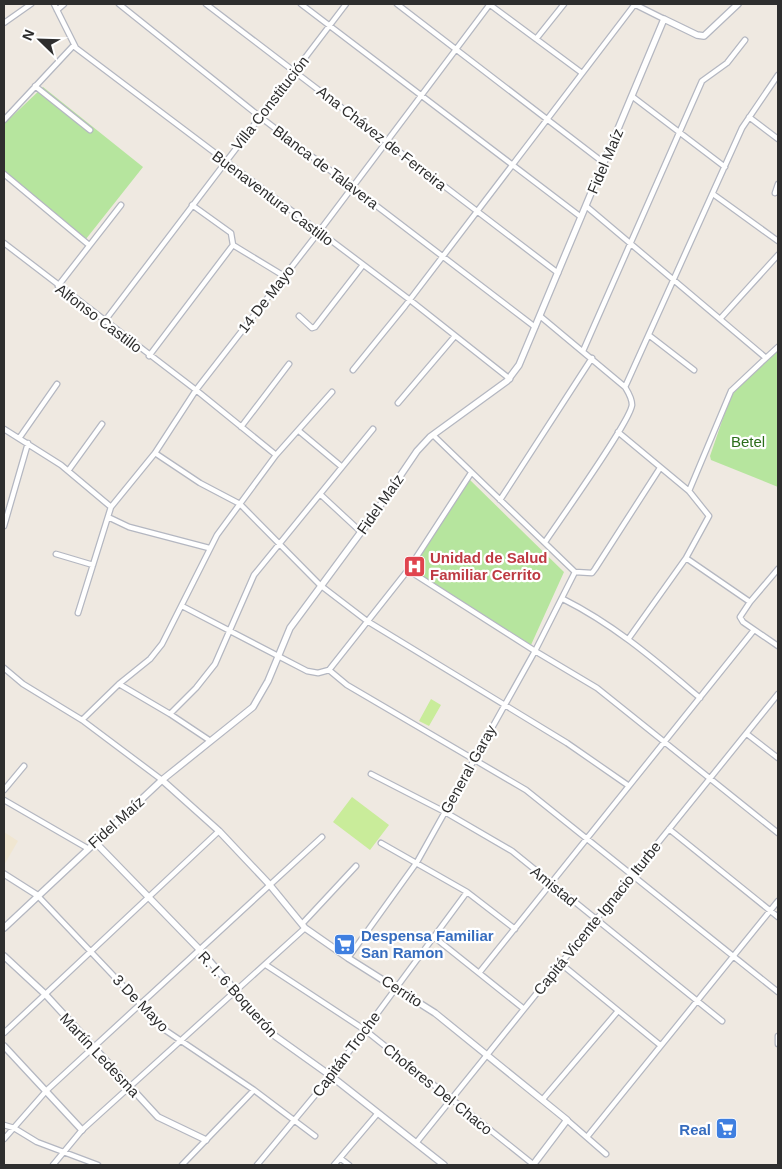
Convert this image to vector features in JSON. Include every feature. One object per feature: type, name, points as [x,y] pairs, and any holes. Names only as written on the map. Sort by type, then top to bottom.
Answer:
[{"type":"street","points":[[4,23],[31,4]]},
{"type":"street","name":"Buenaventura Castillo","points":[[54,4],[74,45],[510,378]]},
{"type":"street","points":[[57,10],[64,4]]},
{"type":"street","name":"Blanca de Talavera","points":[[119,4],[259,116],[535,327]]},
{"type":"street","name":"Ana Chávez de Ferreira","points":[[206,4],[476,212],[558,272]]},
{"type":"street","points":[[301,4],[581,217]]},
{"type":"street","name":"Villa Constitución","points":[[104,322],[346,4]]},
{"type":"street","points":[[397,4],[604,163]]},
{"type":"street","points":[[490,4],[582,73]]},
{"type":"street","name":"14 De Mayo","points":[[78,613],[111,507],[154,453],[196,390],[353,188],[490,4]]},
{"type":"street","points":[[536,39],[564,4]]},
{"type":"street","points":[[353,370],[410,300],[635,4],[697,35],[704,36],[738,4]]},
{"type":"street","name":"Fidel Maíz","points":[[4,928],[87,848],[162,780],[208,740],[253,707],[279,656],[290,628],[361,532],[401,472],[433,435],[510,378],[519,365],[664,19]]},
{"type":"street","points":[[583,351],[702,81],[727,63],[745,40]]},
{"type":"street","points":[[4,120],[74,45]]},
{"type":"street","points":[[625,387],[749,117],[778,75]]},
{"type":"street","points":[[35,86],[90,130]]},
{"type":"street","points":[[633,96],[725,167]]},
{"type":"street","points":[[749,117],[778,139]]},
{"type":"street","points":[[4,174],[90,244]]},
{"type":"street","points":[[775,193],[778,184]]},
{"type":"street","points":[[713,194],[778,241]]},
{"type":"street","points":[[58,286],[121,205]]},
{"type":"street","points":[[149,356],[233,245],[231,233],[192,205]]},
{"type":"street","points":[[586,206],[675,279],[766,358]]},
{"type":"street","name":"Alfonso Castillo","points":[[4,243],[104,322],[196,390],[276,455]]},
{"type":"street","points":[[233,245],[284,276]]},
{"type":"street","points":[[720,319],[778,255]]},
{"type":"street","points":[[299,316],[312,328],[315,327],[363,265]]},
{"type":"street","points":[[540,316],[625,387],[632,403],[618,432],[545,542]]},
{"type":"street","points":[[398,402],[455,336]]},
{"type":"street","points":[[650,336],[694,370]]},
{"type":"street","points":[[689,491],[732,391],[778,347]]},
{"type":"street","points":[[500,500],[592,358]]},
{"type":"street","points":[[241,427],[289,364]]},
{"type":"street","points":[[20,437],[57,384]]},
{"type":"street","points":[[82,720],[156,652],[182,606],[210,548],[276,455],[299,432],[332,392]]},
{"type":"street","points":[[68,471],[102,424]]},
{"type":"street","points":[[4,428],[68,471],[111,507]]},
{"type":"street","points":[[170,714],[206,676],[214,664],[230,631],[249,583],[373,429]]},
{"type":"street","points":[[299,432],[342,467]]},
{"type":"street","points":[[618,432],[689,491],[709,516],[686,558],[629,638]]},
{"type":"street","points":[[433,435],[575,572],[587,574],[595,569],[660,468]]},
{"type":"street","points":[[4,526],[28,443]]},
{"type":"street","points":[[154,453],[200,483],[240,504],[320,586],[367,621],[567,743],[629,786]]},
{"type":"street","points":[[182,606],[312,673],[329,670],[408,570],[471,473]]},
{"type":"street","points":[[320,494],[361,532]]},
{"type":"street","points":[[108,517],[130,527],[210,548]]},
{"type":"street","points":[[56,554],[93,565]]},
{"type":"street","points":[[686,558],[750,602]]},
{"type":"street","points":[[778,569],[740,617],[754,630],[778,646]]},
{"type":"street","points":[[408,570],[597,688],[666,741],[778,833]]},
{"type":"street","name":"General Garay","points":[[348,958],[417,862],[535,651],[575,572]]},
{"type":"street","points":[[773,575],[778,578]]},
{"type":"street","points":[[563,599],[597,616],[629,638],[700,698]]},
{"type":"street","points":[[479,973],[754,630]]},
{"type":"street","points":[[4,668],[23,684],[82,720],[162,780]]},
{"type":"street","points":[[329,670],[347,685],[526,790],[778,992]]},
{"type":"street","points":[[119,684],[170,714],[208,740]]},
{"type":"street","name":"Capitá Vicente Ignacio Iturbe","points":[[416,1143],[489,1055],[560,963],[778,694]]},
{"type":"street","points":[[747,734],[778,758]]},
{"type":"street","points":[[4,790],[24,766]]},
{"type":"street","name":"Amistad","points":[[371,774],[445,812],[512,851],[551,885],[722,1021]]},
{"type":"street","name":"Cerrito","points":[[162,780],[219,831],[269,884],[304,926],[348,958],[435,1013],[543,1099],[606,1154]]},
{"type":"street","points":[[4,800],[87,848]]},
{"type":"street","points":[[670,829],[778,917]]},
{"type":"street","points":[[4,1033],[219,831]]},
{"type":"street","points":[[4,1139],[47,1090],[322,837]]},
{"type":"street","name":"R. I. 6 Boquerón","points":[[95,842],[199,950],[236,991],[268,1031],[331,1076],[440,1164]]},
{"type":"street","points":[[381,844],[417,862],[467,892],[514,928]]},
{"type":"street","points":[[53,1165],[82,1130],[266,965],[304,926],[356,866]]},
{"type":"street","name":"3 De Mayo","points":[[4,874],[37,895],[165,1030],[254,1090],[315,1136]]},
{"type":"street","name":"Capitán Troche","points":[[257,1165],[331,1076],[467,892]]},
{"type":"street","points":[[587,1137],[660,1045],[734,957],[778,900]]},
{"type":"street","points":[[434,937],[524,1010]]},
{"type":"street","name":"Martín Ledesma","points":[[4,956],[44,994],[130,1088],[165,1122],[206,1140]]},
{"type":"street","points":[[560,963],[660,1045]]},
{"type":"street","name":"Choferes Del Chaco","points":[[266,965],[365,1030],[533,1165]]},
{"type":"street","points":[[543,1099],[618,1011]]},
{"type":"street","points":[[778,1036],[778,1044]]},
{"type":"street","points":[[4,1046],[47,1090],[82,1130]]},
{"type":"street","points":[[182,1165],[254,1090]]},
{"type":"street","points":[[334,1165],[378,1113]]},
{"type":"street","points":[[533,1165],[567,1120]]},
{"type":"street","points":[[4,1125],[14,1128],[37,1142],[98,1165]]},
{"type":"street","points":[[340,1158],[348,1165]]},
{"type":"shaded area","points":[[4,832],[18,841],[4,865]]},
{"type":"green space","points":[[43,87],[143,167],[86,239],[4,171],[4,124]]},
{"type":"green space","name":"Betel","points":[[778,350],[778,487],[711,460],[710,456],[732,392]]},
{"type":"green space","points":[[469,479],[564,572],[531,645],[411,569]]},
{"type":"green space","points":[[431,699],[441,705],[429,726],[419,721]]},
{"type":"green space","points":[[352,797],[389,825],[370,850],[333,822]]},
{"type":"place","name":"Unidad de Salud Familiar Cerrito","points":[[414,566]]},
{"type":"place","name":"Despensa Familiar San Ramon","points":[[345,944]]},
{"type":"place","name":"Real","points":[[727,1129]]}]
